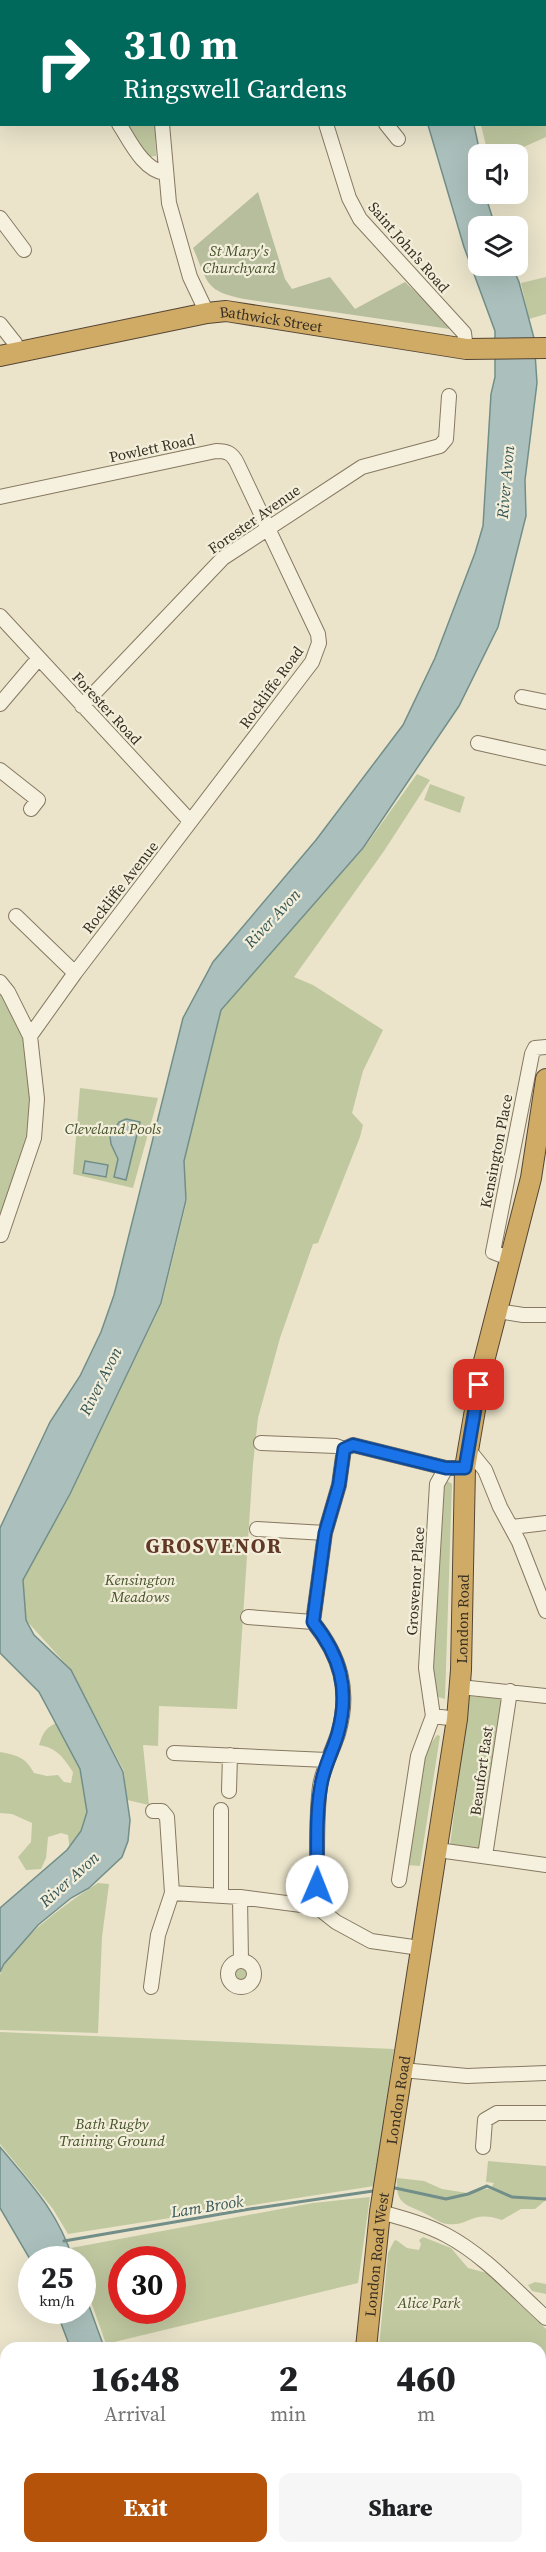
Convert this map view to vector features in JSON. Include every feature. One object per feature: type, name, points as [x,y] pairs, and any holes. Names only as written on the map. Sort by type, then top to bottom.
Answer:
[{"type":"highway","name":"Bathwick Street","points":[[8,354],[226,311],[466,349],[542,348]]},
{"type":"highway","name":"London Road","points":[[388,2161],[457,1719],[460,1687],[460,1462],[534,1162],[546,1084]]},
{"type":"highway","name":"London Road West","points":[[367,2342],[380,2211],[388,2161]]},
{"type":"street","points":[[120,126],[144,161],[155,170],[165,173]]},
{"type":"street","points":[[162,126],[169,202],[190,277],[207,313]]},
{"type":"street","name":"Saint John's Road","points":[[327,126],[349,198],[360,219],[464,333],[466,349]]},
{"type":"street","points":[[388,126],[398,140]]},
{"type":"street","points":[[0,218],[24,250]]},
{"type":"street","points":[[0,324],[15,343],[8,354]]},
{"type":"street","name":"Forester Avenue","points":[[82,706],[212,568],[268,527],[362,467],[440,447],[446,439],[448,396]]},
{"type":"street","name":"Powlett Road","points":[[0,497],[216,451],[226,451],[233,455],[268,527]]},
{"type":"street","name":"Rockliffe Road","points":[[190,821],[312,662],[316,653],[318,634],[268,527]]},
{"type":"street","name":"Forester Road","points":[[0,616],[190,821]]},
{"type":"street","points":[[0,704],[39,658]]},
{"type":"street","points":[[478,743],[546,758]]},
{"type":"street","points":[[0,770],[38,800],[31,809]]},
{"type":"street","name":"Rockliffe Avenue","points":[[30,1036],[190,821]]},
{"type":"street","points":[[16,916],[75,973]]},
{"type":"street","points":[[0,982],[8,992],[30,1036],[37,1120],[34,1138],[2,1235]]},
{"type":"street","name":"Kensington Place","points":[[511,1259],[493,1252],[532,1053],[535,1048],[546,1047]]},
{"type":"street","points":[[497,1311],[523,1316],[546,1316]]},
{"type":"street","points":[[267,1440],[336,1446],[344,1449],[353,1445],[483,1467],[500,1507],[512,1527],[546,1611]]},
{"type":"street","points":[[317,1907],[318,1803],[327,1760],[338,1733],[343,1703],[341,1677],[335,1654],[329,1642],[313,1622],[325,1533],[339,1485],[344,1449]]},
{"type":"street","name":"Grosvenor Place","points":[[399,1880],[418,1756],[433,1716],[426,1668],[437,1484],[460,1462]]},
{"type":"street","points":[[512,1527],[546,1523]]},
{"type":"street","points":[[258,1529],[325,1533]]},
{"type":"street","points":[[248,1617],[313,1622]]},
{"type":"street","points":[[460,1687],[546,1696]]},
{"type":"street","name":"Beaufort East","points":[[485,1856],[510,1691]]},
{"type":"street","points":[[433,1716],[457,1719]]},
{"type":"street","points":[[182,1757],[230,1755],[327,1760]]},
{"type":"street","points":[[229,1791],[230,1755]]},
{"type":"street","points":[[221,1810],[221,1896]]},
{"type":"street","points":[[152,1987],[158,1935],[172,1893],[167,1817],[162,1811],[153,1811]]},
{"type":"street","points":[[438,1850],[546,1865]]},
{"type":"street","points":[[172,1893],[240,1897],[317,1907],[336,1922],[371,1941],[420,1948]]},
{"type":"street","points":[[240,1897],[241,1961]]},
{"type":"street","points":[[402,2070],[467,2076],[546,2073]]},
{"type":"street","points":[[483,2147],[485,2120],[497,2113],[546,2113]]},
{"type":"street","points":[[380,2211],[406,2218],[460,2244],[497,2272],[546,2317]]},
{"type":"green space","points":[[127,126],[155,126],[156,156],[147,157]]},
{"type":"green space","points":[[481,126],[546,126],[546,137],[528,145],[486,144]]},
{"type":"green space","name":"St Mary's Churchyard","points":[[258,192],[285,279],[292,289],[330,277],[355,309],[405,282],[451,326],[450,329],[244,299],[214,288],[205,277],[193,248]]},
{"type":"green space","points":[[546,277],[546,314],[529,319],[521,283]]},
{"type":"green space","name":"Kensington Meadows","points":[[417,774],[430,780],[384,851],[294,977],[313,985],[383,1030],[363,1071],[352,1113],[363,1125],[360,1137],[318,1243],[313,1244],[280,1338],[258,1418],[237,1709],[159,1706],[158,1746],[143,1745],[149,1805],[127,1800],[124,1771],[71,1670],[26,1620],[23,1579],[68,1499],[162,1303],[187,1200],[183,1182],[184,1161],[221,1010],[364,848]]},
{"type":"green space","points":[[430,784],[465,797],[460,813],[424,800]]},
{"type":"green space","points":[[0,990],[26,1037],[32,1089],[32,1127],[0,1219]]},
{"type":"green space","name":"Cleveland Pools","points":[[80,1088],[158,1098],[133,1188],[73,1174]]},
{"type":"green space","points":[[446,1480],[452,1484],[445,1699],[435,1696],[430,1648],[442,1487]]},
{"type":"green space","points":[[469,1696],[502,1699],[480,1850],[450,1845]]},
{"type":"green space","points":[[61,1722],[90,1780],[83,1792],[87,1800],[88,1815],[70,1851],[68,1835],[61,1833],[48,1837],[46,1858],[41,1869],[26,1870],[18,1857],[31,1842],[32,1823],[12,1814],[0,1813],[0,1752],[20,1758],[28,1763],[34,1773],[47,1776],[58,1775],[64,1782],[71,1783],[73,1772],[63,1758],[51,1748],[39,1745],[46,1730]]},
{"type":"green space","points":[[437,1735],[440,1736],[420,1866],[407,1865],[420,1778],[430,1746]]},
{"type":"green space","points":[[98,1883],[109,1884],[102,1937],[98,2033],[0,2030],[0,1975],[6,1963],[28,1936]]},
{"type":"green space","points":[[237,1965],[245,1965],[250,1970],[248,1981],[237,1983],[232,1978],[232,1970]]},
{"type":"green space","name":"Bath Rugby Training Ground","points":[[0,2032],[394,2049],[374,2186],[68,2234],[53,2209],[0,2144]]},
{"type":"green space","points":[[488,2161],[546,2166],[546,2200],[535,2209],[521,2209],[502,2220],[484,2216],[461,2223],[447,2224],[403,2202],[398,2194],[397,2178],[424,2181],[442,2189],[467,2193],[491,2188],[494,2183],[486,2182]]},
{"type":"green space","points":[[370,2197],[358,2283],[114,2342],[105,2342],[96,2316],[96,2246],[82,2246],[313,2203]]},
{"type":"green space","name":"Alice Park","points":[[423,2237],[451,2248],[468,2268],[487,2273],[546,2329],[546,2342],[379,2342],[388,2253],[396,2240],[407,2248],[419,2250],[421,2244],[419,2240]]},
{"type":"green space","points":[[535,2282],[546,2284],[546,2294],[532,2291],[528,2285]]},
{"type":"water","points":[[428,126],[474,126],[478,144],[468,144],[468,204],[488,204],[492,216],[468,216],[468,258]]},
{"type":"water","name":"River Avon","points":[[475,276],[516,276],[534,338],[537,383],[525,480],[526,516],[498,627],[459,706],[363,848],[221,1010],[184,1161],[186,1200],[161,1303],[70,1494],[23,1580],[26,1620],[34,1635],[71,1670],[123,1772],[130,1820],[128,1841],[122,1857],[89,1888],[71,1898],[38,1925],[4,1964],[0,1972],[0,1908],[67,1850],[81,1831],[87,1812],[80,1769],[39,1692],[0,1653],[0,1528],[50,1422],[80,1376],[101,1332],[114,1295],[183,1018],[213,962],[316,840],[403,725],[435,658],[483,526],[491,394],[495,377],[495,331]]},
{"type":"water","name":"Cleveland Pools","points":[[126,1119],[140,1122],[126,1180],[114,1177],[118,1159],[110,1136],[119,1122]]},
{"type":"water","points":[[85,1161],[108,1165],[106,1177],[83,1173]]},
{"type":"water","points":[[0,2147],[33,2186],[60,2227],[68,2246],[22,2246],[0,2208]]},
{"type":"water","points":[[61,2324],[96,2324],[102,2342],[68,2342]]},
{"type":"waterway","name":"Lam Brook","points":[[395,2188],[446,2199],[468,2194],[487,2186],[512,2197],[546,2199]]},
{"type":"waterway","name":"Lam Brook","points":[[64,2241],[250,2209],[373,2191]]},
{"type":"district","name":"GROSVENOR","points":[[214,1545]]},
{"type":"route","points":[[317,1886],[318,1803],[327,1760],[338,1733],[343,1703],[341,1677],[335,1654],[329,1642],[313,1622],[325,1533],[342,1472],[344,1449],[353,1445],[446,1468],[465,1468],[479,1385]]}]
